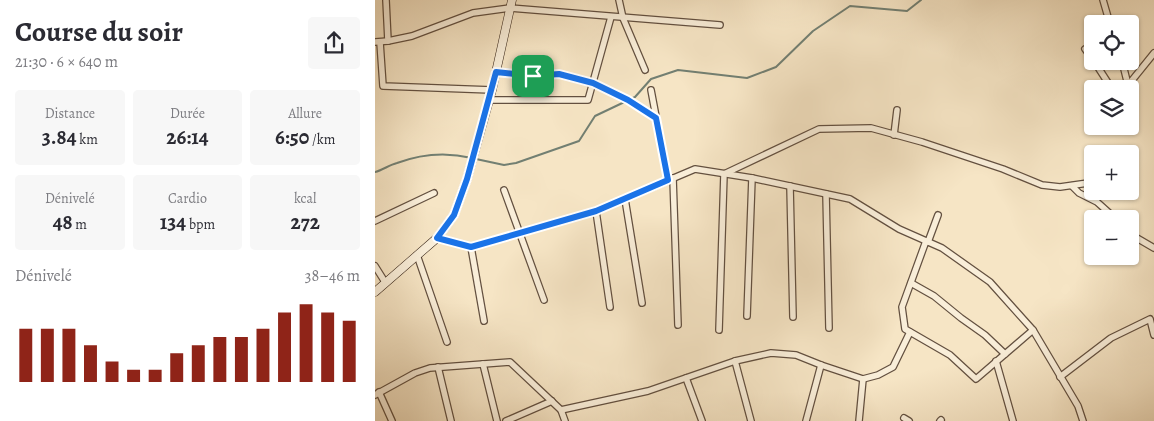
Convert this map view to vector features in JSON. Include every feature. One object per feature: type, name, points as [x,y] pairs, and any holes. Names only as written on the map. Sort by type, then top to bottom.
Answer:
[{"type":"street","points":[[386,0],[388,41]]},
{"type":"street","points":[[619,0],[623,18],[645,70]]},
{"type":"street","points":[[1103,0],[1107,15]]},
{"type":"street","points":[[375,292],[437,238],[454,215],[467,179],[492,90],[511,4]]},
{"type":"street","points":[[492,90],[383,86],[377,42],[411,36],[473,13],[511,4],[611,17],[719,25]]},
{"type":"street","points":[[489,100],[588,100],[611,17]]},
{"type":"street","points":[[1133,80],[1154,55]]},
{"type":"street","points":[[496,72],[533,76],[559,74],[593,83],[628,100],[656,118]]},
{"type":"street","points":[[651,90],[670,179],[678,325]]},
{"type":"street","points":[[894,135],[897,110]]},
{"type":"street","points":[[723,174],[819,129],[871,128],[922,142],[1003,169],[1042,185],[1060,187],[1084,184]]},
{"type":"street","points":[[437,238],[471,247],[596,211],[695,169],[753,178],[850,199],[899,229],[942,248],[990,282],[1033,330],[1078,406],[1083,421]]},
{"type":"street","points":[[719,330],[723,174]]},
{"type":"street","points":[[747,316],[753,178]]},
{"type":"street","points":[[790,186],[793,317]]},
{"type":"street","points":[[1072,186],[1079,193],[1097,202],[1106,210]]},
{"type":"street","points":[[504,190],[544,300]]},
{"type":"street","points":[[375,221],[434,193]]},
{"type":"street","points":[[826,194],[829,328]]},
{"type":"street","points":[[625,199],[642,303]]},
{"type":"street","points":[[596,211],[610,307]]},
{"type":"street","points":[[939,215],[902,307],[905,329],[950,354],[976,379],[1033,330]]},
{"type":"street","points":[[1139,239],[1154,248]]},
{"type":"street","points":[[471,247],[484,321]]},
{"type":"street","points":[[417,255],[447,342]]},
{"type":"street","points":[[375,266],[385,282]]},
{"type":"street","points":[[911,283],[934,296],[985,335],[1005,354]]},
{"type":"street","points":[[1060,377],[1111,338],[1128,328],[1150,319],[1154,336]]},
{"type":"street","points":[[561,410],[648,391],[735,361],[771,353],[796,355],[863,378],[878,375],[893,367],[911,332]]},
{"type":"street","points":[[735,361],[751,421]]},
{"type":"street","points":[[996,361],[1013,421]]},
{"type":"street","points":[[392,421],[377,394],[415,373],[438,367],[510,362],[561,410],[565,421]]},
{"type":"street","points":[[483,364],[497,421]]},
{"type":"street","points":[[806,421],[821,365]]},
{"type":"street","points":[[438,367],[451,421]]},
{"type":"street","points":[[686,378],[702,421]]},
{"type":"street","points":[[859,421],[863,378]]},
{"type":"street","points":[[506,421],[552,401]]},
{"type":"waterway","points":[[476,159],[504,165],[516,163],[579,141],[595,116],[635,97],[651,79],[678,70],[747,78],[776,67],[813,31],[850,6],[907,11],[921,0]]},
{"type":"waterway","points":[[375,172],[406,160],[425,156],[453,155],[472,158]]},
{"type":"route","points":[[496,72],[533,76],[559,74],[593,83],[628,100],[656,118],[668,180],[596,211],[471,247],[437,238],[454,215],[467,179],[496,72]]}]
